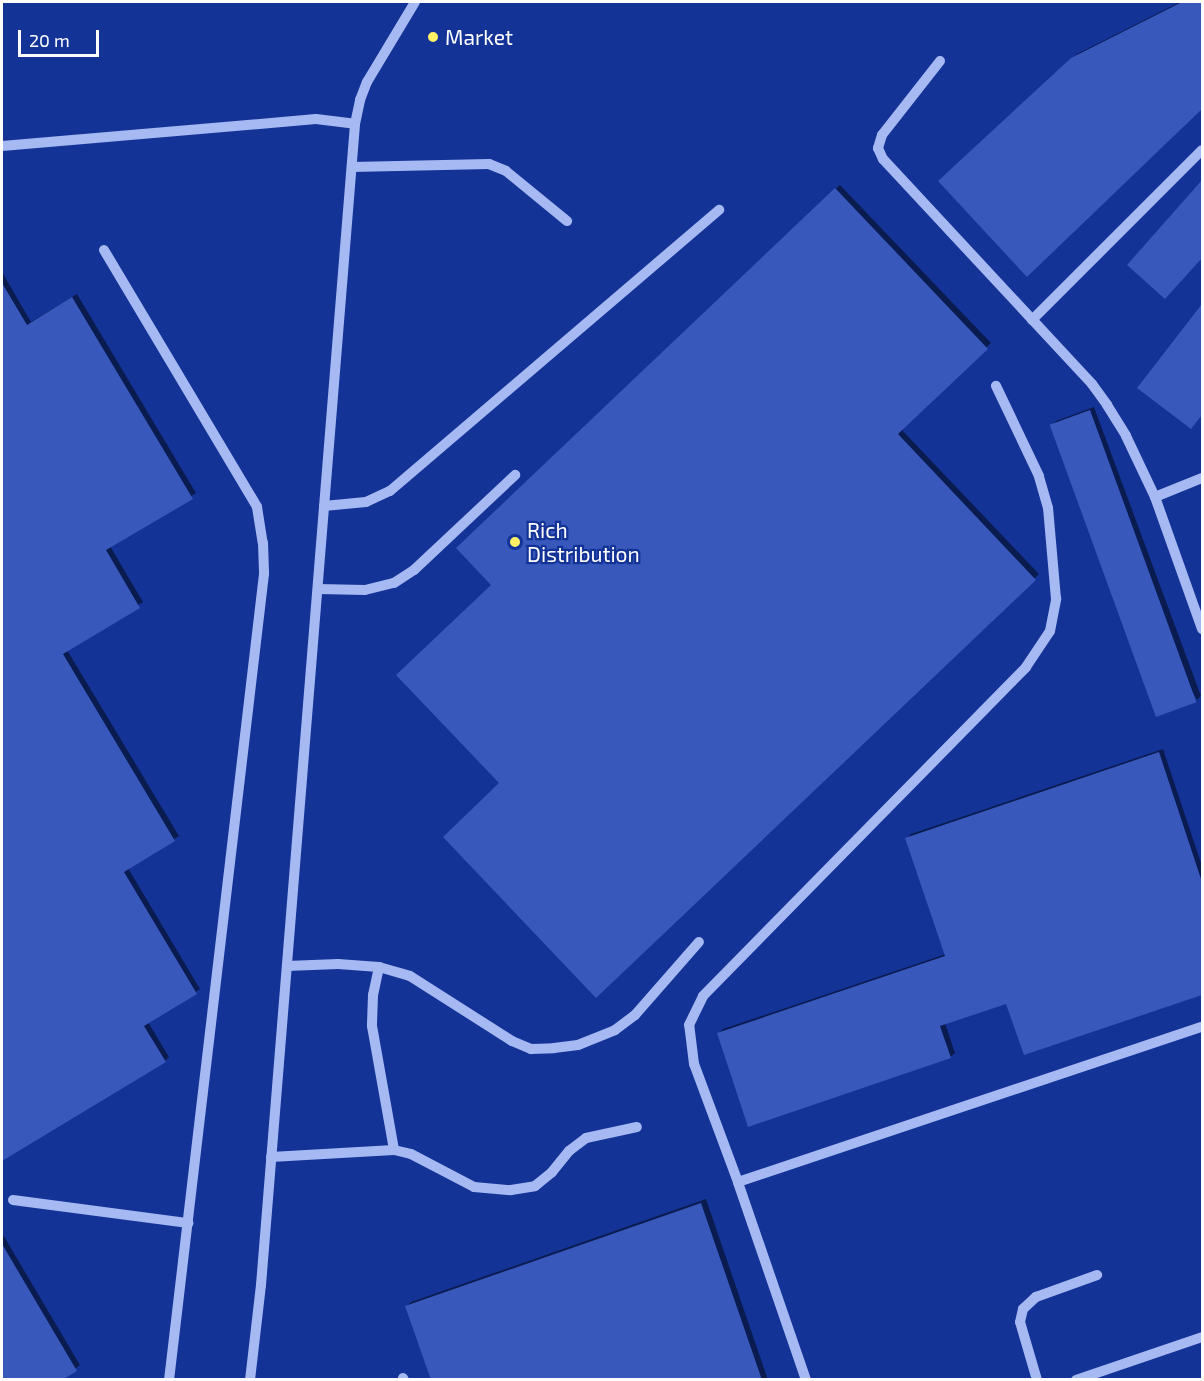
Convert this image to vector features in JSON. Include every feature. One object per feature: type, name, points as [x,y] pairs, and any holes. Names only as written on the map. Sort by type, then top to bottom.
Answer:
[{"type":"street","points":[[250,1380],[287,966],[355,124],[367,82],[416,2]]},
{"type":"street","points":[[940,61],[882,135],[878,148],[883,159],[1092,384],[1107,405],[1126,436],[1155,497],[1203,628]]},
{"type":"street","points":[[2,146],[316,119],[355,124]]},
{"type":"street","points":[[1032,320],[1203,150]]},
{"type":"street","points":[[352,166],[489,164],[506,171],[567,221]]},
{"type":"street","points":[[324,506],[366,502],[390,491],[719,210]]},
{"type":"street","points":[[104,250],[257,507],[263,543],[264,573],[169,1380]]},
{"type":"street","points":[[806,1380],[738,1182],[694,1064],[688,1025],[703,996],[1026,667],[1050,631],[1056,599],[1048,508],[1039,476],[996,386]]},
{"type":"street","points":[[318,589],[365,590],[394,583],[414,570],[515,475]]},
{"type":"street","points":[[1155,497],[1203,478]]},
{"type":"street","points":[[287,966],[338,964],[379,967],[410,976],[512,1041],[531,1049],[554,1048],[578,1045],[615,1030],[635,1016],[699,942]]},
{"type":"street","points":[[379,967],[373,995],[372,1026],[394,1150]]},
{"type":"street","points":[[738,1182],[1203,1027]]},
{"type":"street","points":[[271,1157],[394,1150],[411,1154],[474,1187],[511,1190],[535,1186],[552,1172],[569,1150],[586,1138],[637,1127]]},
{"type":"street","points":[[13,1200],[188,1223]]},
{"type":"street","points":[[1037,1380],[1020,1322],[1023,1309],[1036,1297],[1097,1275]]},
{"type":"street","points":[[1076,1380],[1203,1337]]},
{"type":"building","points":[[1182,2],[1202,2],[1202,109],[1027,277],[938,181],[1071,58]]},
{"type":"building","points":[[1202,180],[1202,258],[1165,299],[1127,265]]},
{"type":"building","points":[[835,188],[988,349],[898,434],[1036,580],[596,998],[443,837],[499,783],[396,675],[491,585],[456,548]]},
{"type":"building","points":[[2,283],[27,325],[72,297],[193,499],[106,550],[140,608],[63,654],[175,841],[124,872],[197,994],[144,1026],[166,1062],[2,1161]]},
{"type":"building","points":[[1202,304],[1202,415],[1191,429],[1137,388]]},
{"type":"building","points":[[1090,410],[1196,702],[1156,717],[1050,425]]},
{"type":"building","points":[[1159,752],[1202,882],[1202,995],[1024,1055],[1006,1004],[940,1026],[951,1058],[748,1127],[717,1033],[945,956],[905,838]]},
{"type":"building","points":[[701,1203],[762,1380],[431,1380],[405,1306]]},
{"type":"building","points":[[2,1244],[77,1371],[62,1380],[2,1380]]},
{"type":"place","name":"Market","points":[[433,37]]},
{"type":"place","name":"Rich Distribution","points":[[515,542]]}]
